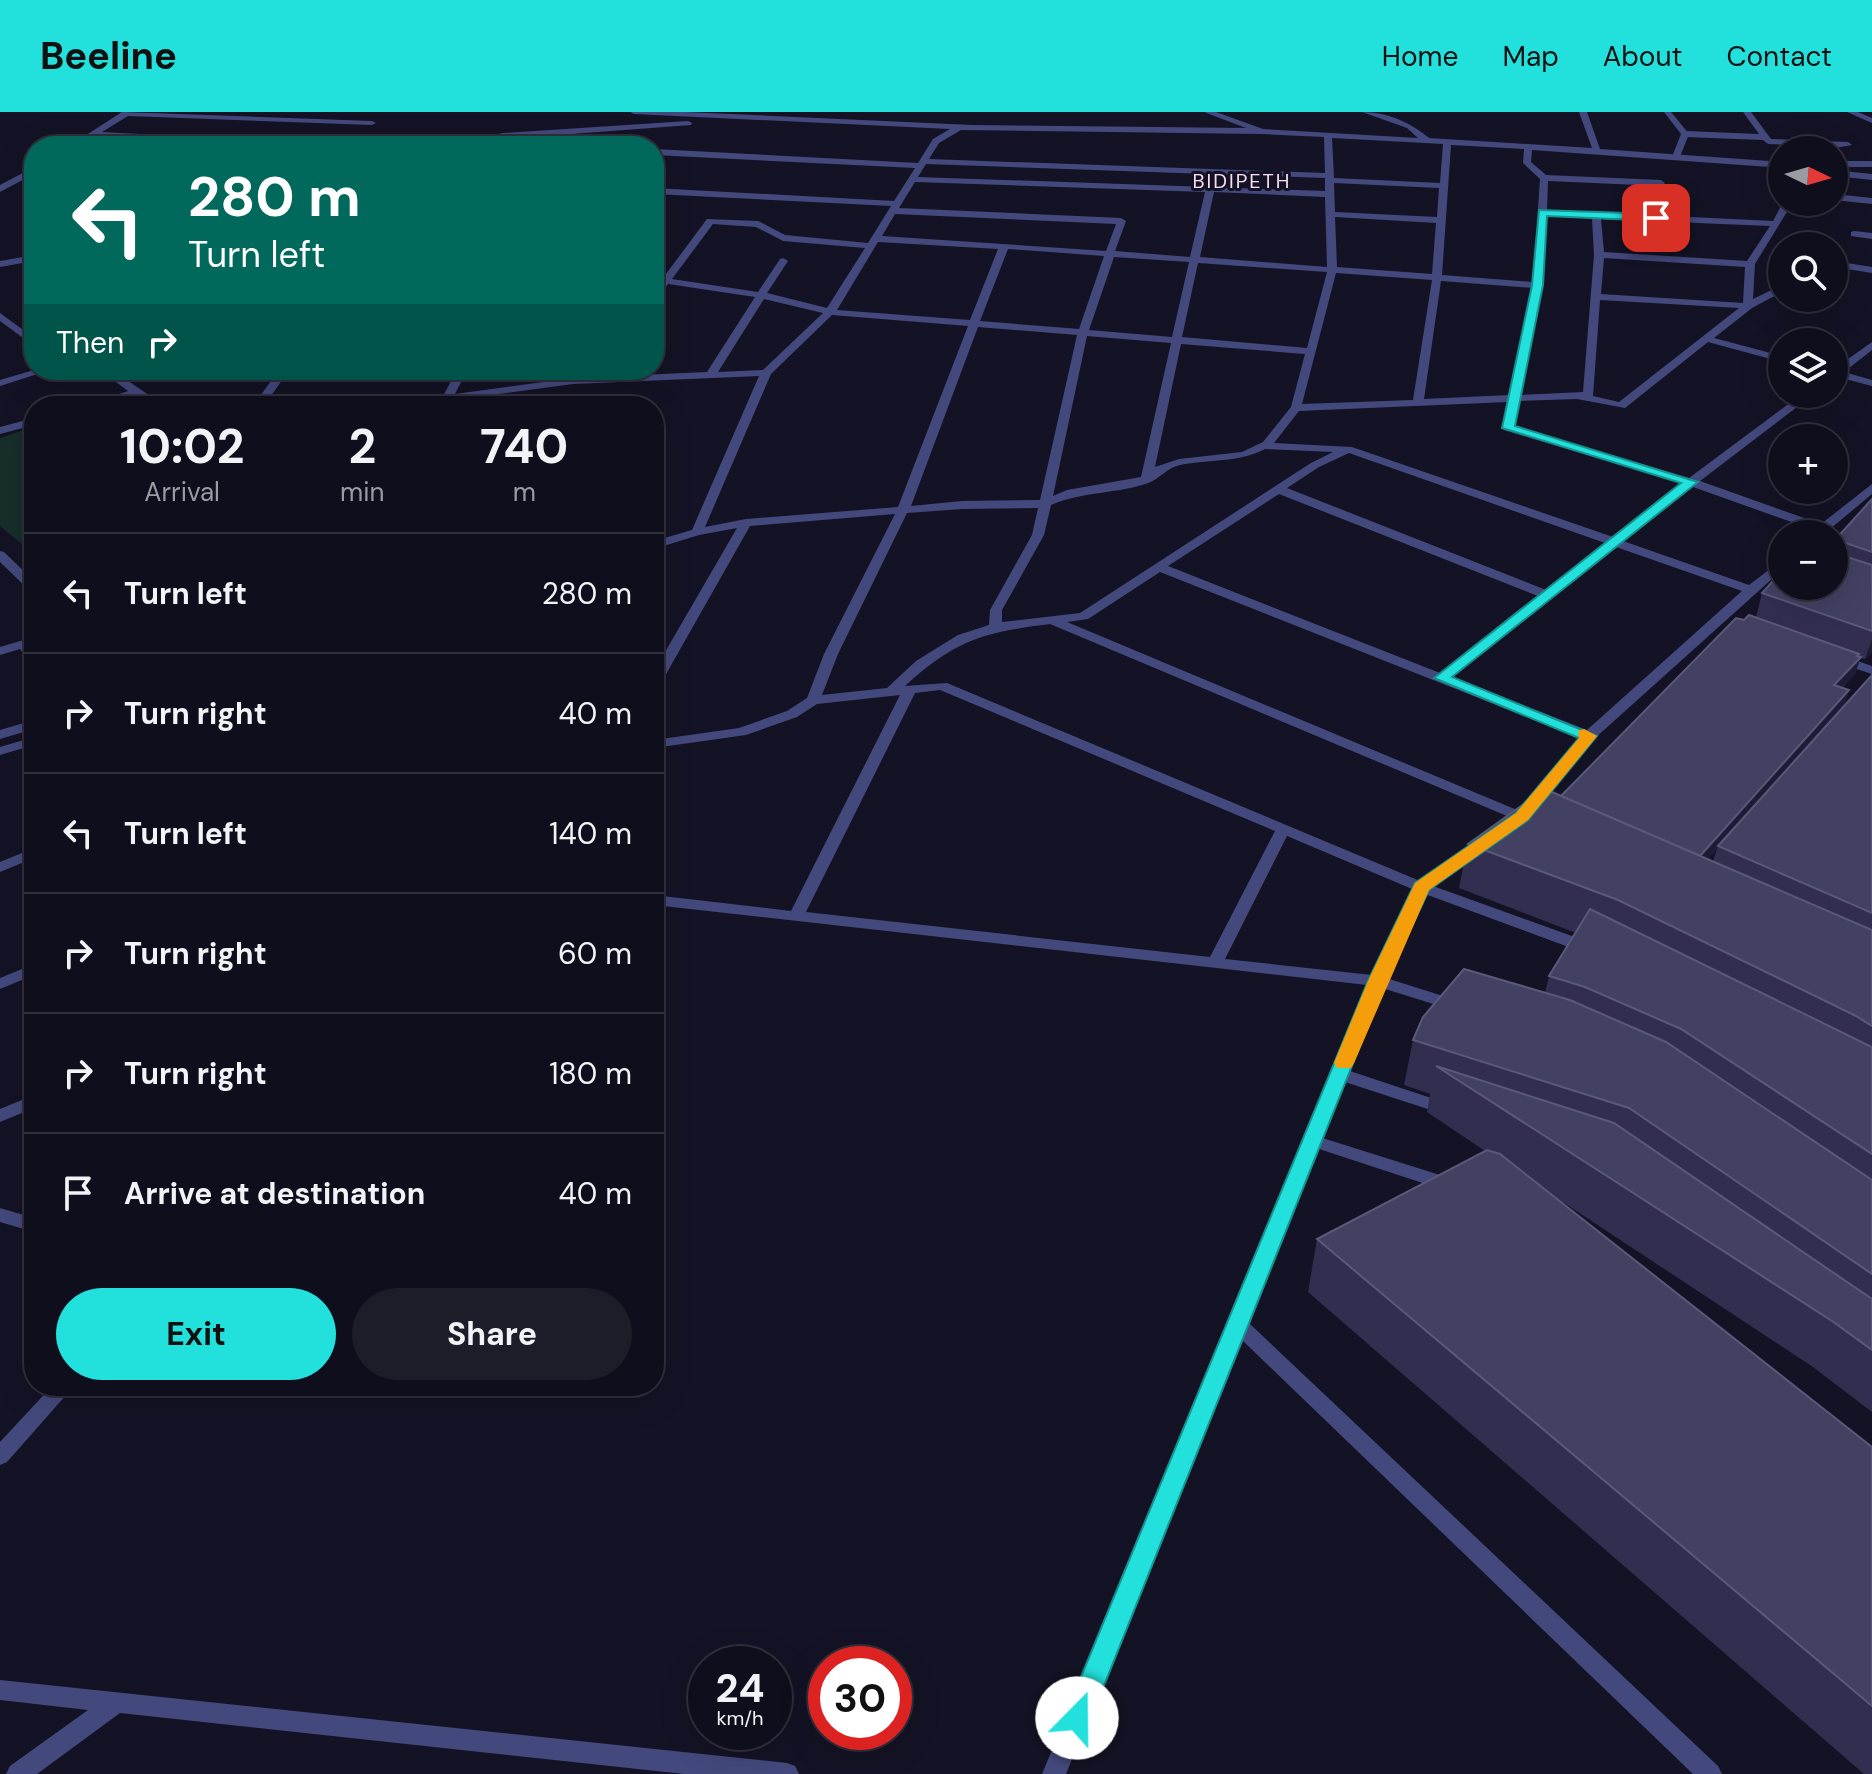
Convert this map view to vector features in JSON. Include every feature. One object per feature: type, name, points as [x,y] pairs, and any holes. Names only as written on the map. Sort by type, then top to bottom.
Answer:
[{"type":"street","points":[[634,112],[960,127],[1262,131],[1768,161]]},
{"type":"street","points":[[515,136],[788,119],[813,112]]},
{"type":"street","points":[[1208,112],[1262,131]]},
{"type":"street","points":[[1366,112],[1410,126],[1428,142]]},
{"type":"street","points":[[1583,112],[1597,151]]},
{"type":"street","points":[[1747,112],[1768,142]]},
{"type":"street","points":[[1851,112],[1870,119]]},
{"type":"street","points":[[89,136],[127,113],[372,123]]},
{"type":"street","points":[[1667,113],[1685,134],[1766,139]]},
{"type":"street","points":[[697,532],[766,373],[830,312],[936,141],[960,127]]},
{"type":"street","points":[[485,128],[523,135]]},
{"type":"street","points":[[92,134],[129,136]]},
{"type":"street","points":[[1676,157],[1685,134]]},
{"type":"street","points":[[664,542],[746,523],[903,510],[1043,504],[1067,494],[1146,480],[1160,468],[1179,462],[1245,455],[1264,446],[1296,408],[1332,271],[1328,136]]},
{"type":"street","points":[[1418,402],[1437,278],[1447,143]]},
{"type":"street","points":[[1528,148],[1527,163],[1544,178],[1661,183]]},
{"type":"street","points":[[664,152],[1329,178],[1444,186]]},
{"type":"street","points":[[1848,165],[1872,164]]},
{"type":"street","points":[[1848,169],[1872,177]]},
{"type":"street","points":[[0,189],[24,177]]},
{"type":"street","points":[[1544,178],[1538,285],[1508,428],[1691,482],[1791,520]]},
{"type":"street","points":[[914,179],[1330,194]]},
{"type":"street","points":[[1146,480],[1210,188]]},
{"type":"street","points":[[664,193],[719,207],[783,238],[1111,252],[1538,285]]},
{"type":"street","points":[[1848,198],[1872,201]]},
{"type":"street","points":[[719,207],[896,207],[1121,221],[1083,333],[1038,535],[996,610],[995,627]]},
{"type":"street","points":[[664,284],[719,207]]},
{"type":"street","points":[[1542,213],[1776,224]]},
{"type":"street","points":[[1330,214],[1441,220]]},
{"type":"street","points":[[1296,408],[1588,395],[1599,255],[1596,214]]},
{"type":"street","points":[[1748,306],[1750,264],[1780,216]]},
{"type":"street","points":[[1854,234],[1872,236]]},
{"type":"street","points":[[813,700],[831,654],[903,510],[1004,246]]},
{"type":"street","points":[[1599,255],[1750,264]]},
{"type":"street","points":[[0,264],[24,260]]},
{"type":"street","points":[[711,374],[783,261]]},
{"type":"street","points":[[1848,266],[1872,270]]},
{"type":"street","points":[[666,281],[761,295],[830,312],[1311,351]]},
{"type":"street","points":[[1576,395],[1621,406],[1748,306],[1768,295]]},
{"type":"street","points":[[1596,297],[1748,306]]},
{"type":"street","points":[[0,316],[24,335]]},
{"type":"street","points":[[1708,339],[1768,355]]},
{"type":"street","points":[[1848,364],[1872,345]]},
{"type":"street","points":[[664,376],[766,373]]},
{"type":"street","points":[[0,383],[24,376]]},
{"type":"street","points":[[1848,377],[1872,383]]},
{"type":"street","points":[[119,380],[143,396]]},
{"type":"street","points":[[483,396],[593,380]]},
{"type":"street","points":[[122,396],[136,392]]},
{"type":"street","points":[[1441,678],[1790,408]]},
{"type":"street","points":[[0,431],[24,424]]},
{"type":"street","points":[[1264,446],[1348,449],[1751,590]]},
{"type":"street","points":[[892,691],[943,647],[995,627],[1083,616],[1278,489],[1348,449]]},
{"type":"street","points":[[1833,520],[1872,488]]},
{"type":"street","points":[[1278,489],[1548,595]]},
{"type":"street","points":[[1854,503],[1872,508]]},
{"type":"street","points":[[664,666],[746,523]]},
{"type":"street","points":[[0,555],[24,577]]},
{"type":"street","points":[[1159,567],[1589,736]]},
{"type":"street","points":[[1516,821],[1589,736],[1768,576]]},
{"type":"street","points":[[1722,616],[1737,621]]},
{"type":"street","points":[[1053,621],[1516,821],[1550,830]]},
{"type":"street","points":[[0,651],[24,643]]},
{"type":"street","points":[[1827,654],[1872,670]]},
{"type":"street","points":[[664,743],[741,732],[792,714],[813,700],[942,686],[1421,887],[1599,951]]},
{"type":"street","points":[[796,917],[910,689]]},
{"type":"street","points":[[0,735],[24,727]]},
{"type":"street","points":[[0,751],[24,744]]},
{"type":"street","points":[[1215,963],[1283,829]]},
{"type":"street","points":[[1054,1774],[1377,981],[1421,887],[1497,834]]},
{"type":"street","points":[[0,867],[24,857]]},
{"type":"street","points":[[664,901],[1377,981],[1479,1012]]},
{"type":"street","points":[[0,984],[24,973]]},
{"type":"street","points":[[1340,1074],[1459,1113]]},
{"type":"street","points":[[0,1116],[24,1107]]},
{"type":"street","points":[[1313,1141],[1478,1194]]},
{"type":"street","points":[[0,1215],[24,1222]]},
{"type":"street","points":[[1239,1326],[1710,1774]]},
{"type":"street","points":[[0,1456],[55,1396]]},
{"type":"street","points":[[0,1690],[787,1774]]},
{"type":"street","points":[[18,1774],[116,1703]]},
{"type":"green space","points":[[21,431],[24,433],[24,546],[0,526],[0,438]]},
{"type":"building","points":[[1872,499],[1872,552],[1848,544],[1848,526]]},
{"type":"building","points":[[1848,557],[1872,565],[1872,631],[1782,600],[1848,600]]},
{"type":"building","points":[[1749,615],[1861,657],[1834,685],[1849,690],[1700,856],[1561,796],[1736,618],[1744,620]]},
{"type":"building","points":[[1872,675],[1872,913],[1718,846]]},
{"type":"building","points":[[1545,789],[1872,930],[1872,1026],[1618,900],[1468,844]]},
{"type":"building","points":[[1590,909],[1872,1047],[1872,1154],[1681,1029],[1585,987],[1549,976]]},
{"type":"building","points":[[1464,969],[1570,1000],[1666,1042],[1872,1180],[1872,1274],[1629,1108],[1413,1040],[1423,1017]]},
{"type":"building","points":[[1436,1066],[1614,1123],[1872,1299],[1872,1350],[1832,1321]]},
{"type":"building","points":[[1487,1150],[1500,1154],[1872,1447],[1872,1706],[1317,1239]]},
{"type":"slow traffic","points":[[1344,1063],[1377,981],[1421,887],[1522,817],[1589,736],[1584,734]]},
{"type":"district","name":"BIDIPETH","points":[[1242,181]]},
{"type":"route","points":[[1077,1718],[1377,981],[1421,887],[1522,817],[1589,736],[1441,678],[1691,482],[1508,428],[1538,285],[1542,213],[1656,218]]}]
